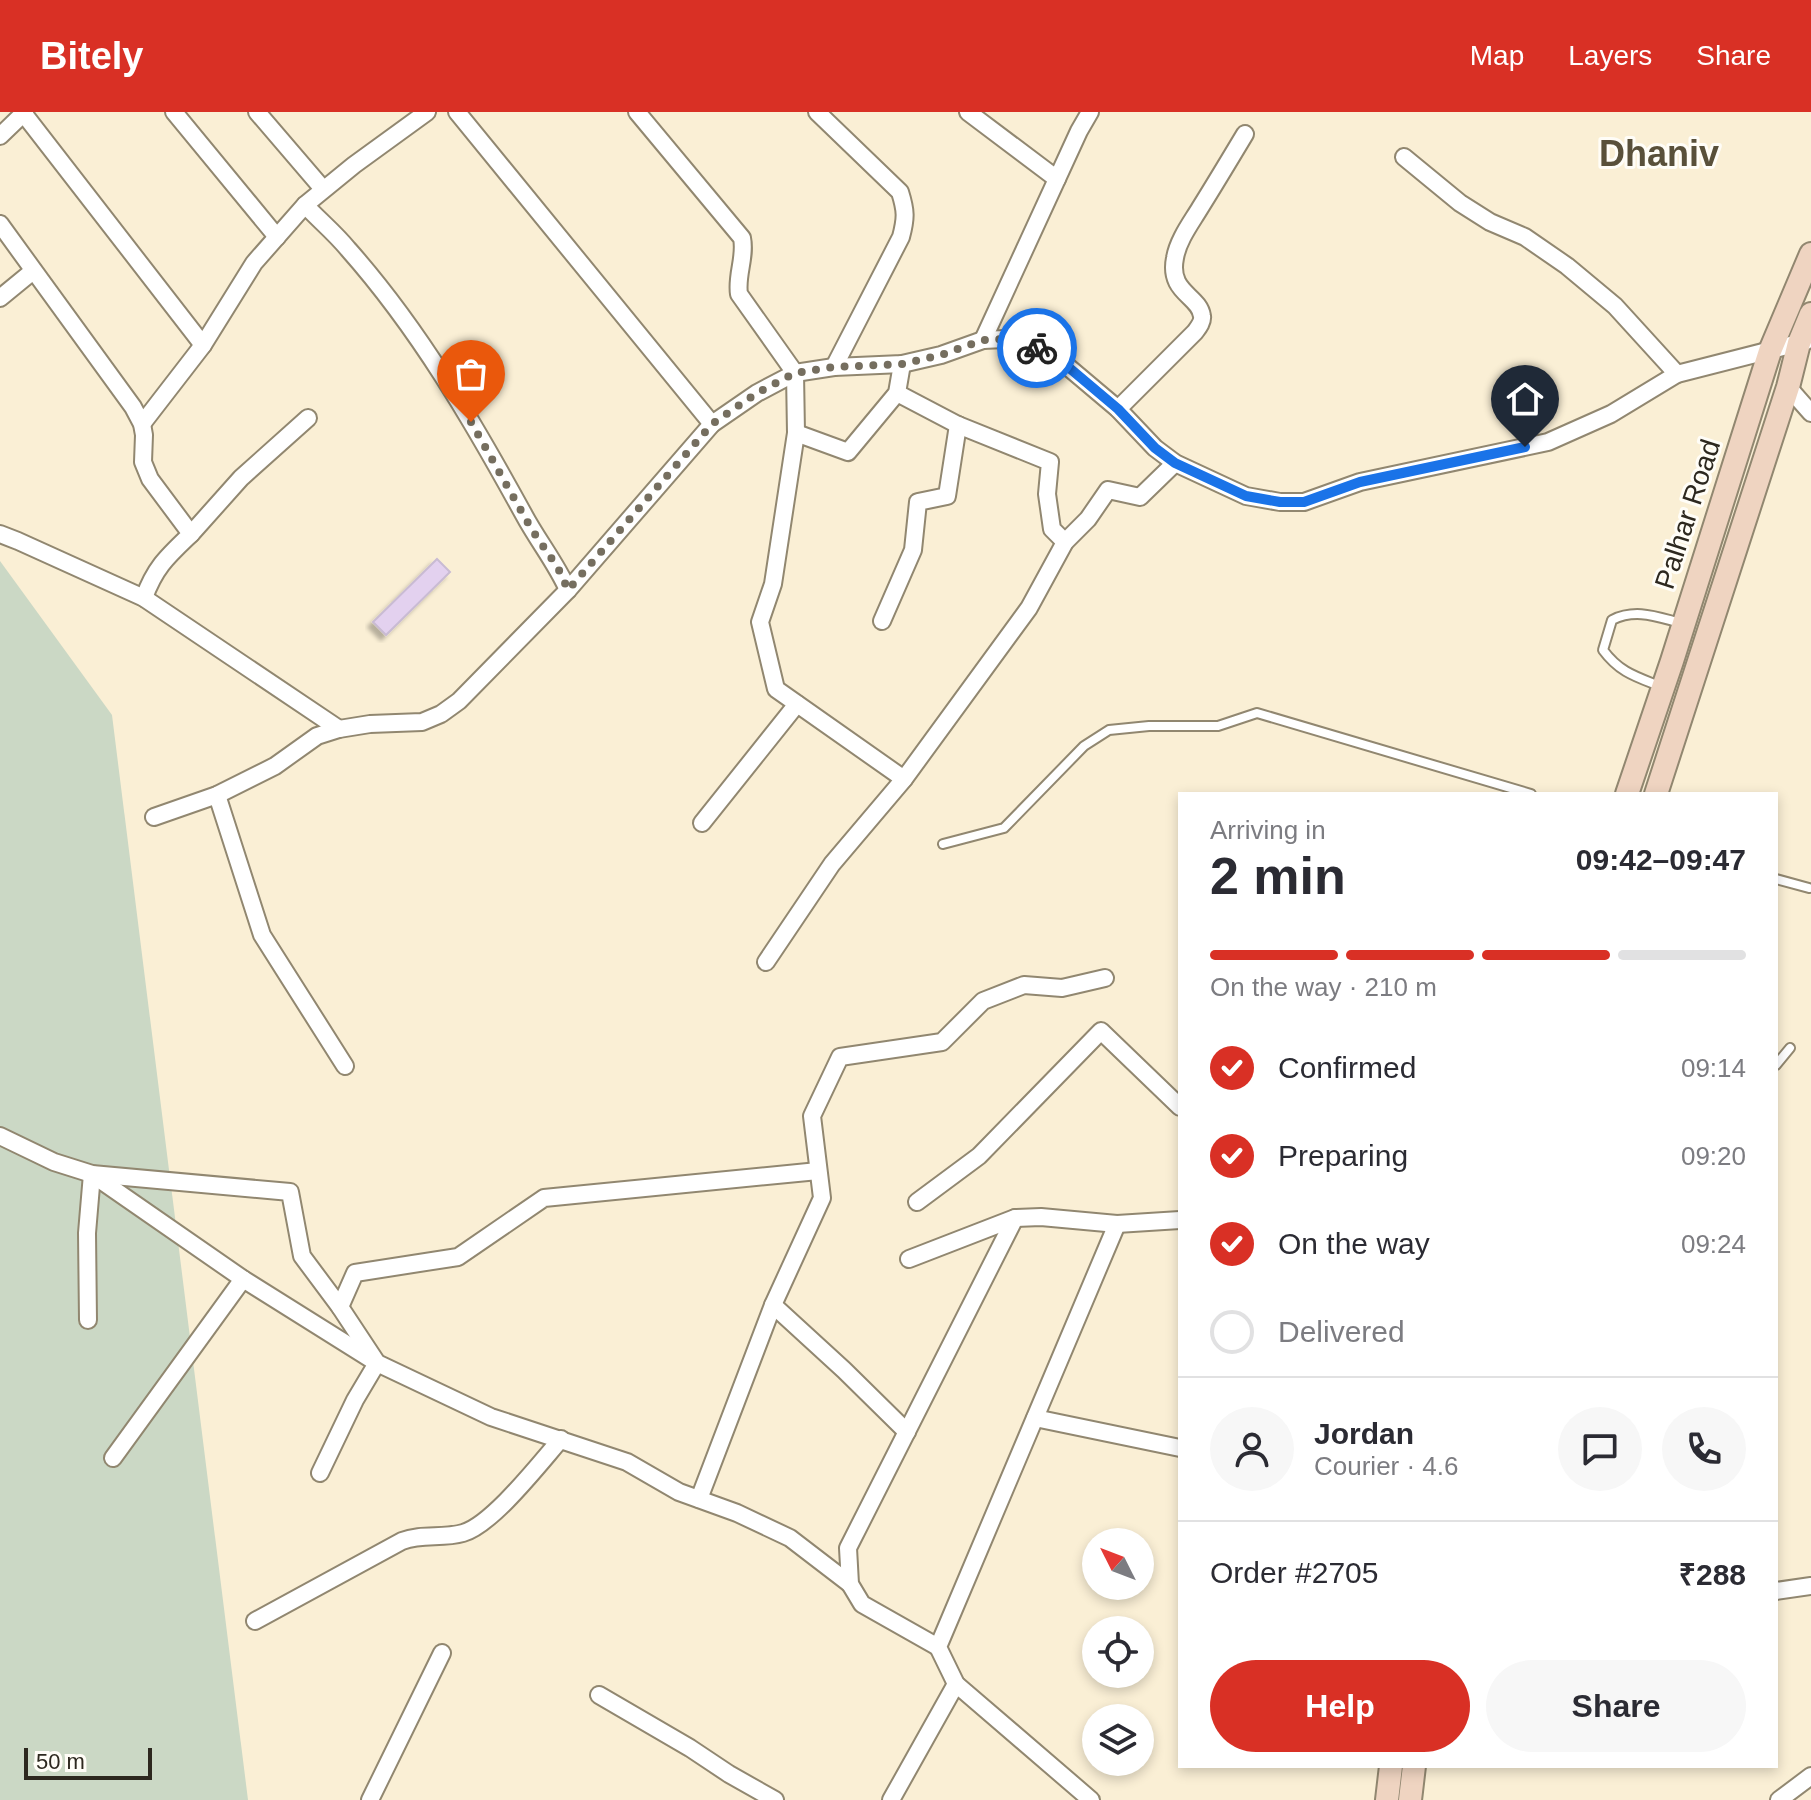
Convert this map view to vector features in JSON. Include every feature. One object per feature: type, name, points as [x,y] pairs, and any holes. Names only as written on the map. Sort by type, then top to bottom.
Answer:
[{"type":"main road","name":"Palhar Road","points":[[1628,792],[1770,351],[1811,254]]},
{"type":"main road","name":"Palhar Road","points":[[1657,792],[1805,342],[1811,314]]},
{"type":"main road","points":[[1387,1800],[1391,1768]]},
{"type":"main road","points":[[1410,1800],[1414,1768]]},
{"type":"street","points":[[174,112],[277,237]]},
{"type":"street","points":[[257,112],[323,189]]},
{"type":"street","points":[[142,424],[203,345],[254,263],[305,205],[427,112]]},
{"type":"street","points":[[457,112],[712,424]]},
{"type":"street","points":[[637,112],[742,238],[744,247],[737,283],[739,294],[795,373],[796,433],[773,584],[760,622],[776,689],[904,779]]},
{"type":"street","points":[[817,112],[900,192],[906,218],[901,237],[834,367]]},
{"type":"street","points":[[968,112],[1057,179]]},
{"type":"street","points":[[983,340],[1090,112]]},
{"type":"street","points":[[0,136],[24,113],[203,345]]},
{"type":"street","points":[[1118,409],[1201,323],[1203,317],[1199,309],[1175,279],[1175,258],[1183,236],[1245,134]]},
{"type":"street","points":[[1404,157],[1460,203],[1490,222],[1525,237],[1567,266],[1615,306],[1677,374]]},
{"type":"street","points":[[305,205],[348,248],[432,358],[532,530],[558,568],[568,590]]},
{"type":"street","points":[[0,224],[133,407],[142,424],[143,462],[150,479],[191,534]]},
{"type":"street","points":[[0,298],[33,271]]},
{"type":"street","points":[[154,817],[217,795],[275,766],[317,736],[370,724],[422,722],[441,714],[459,701],[568,590],[712,424],[757,393],[795,373],[834,367],[902,364],[941,355],[983,340],[1005,339],[1043,350],[1067,366],[1175,463],[1246,496],[1280,502],[1304,502],[1360,482],[1548,442],[1611,414],[1677,374],[1805,342]]},
{"type":"street","points":[[796,433],[848,452],[897,393],[902,364]]},
{"type":"street","points":[[1788,387],[1811,413]]},
{"type":"street","points":[[897,393],[958,425],[1050,462],[1047,494],[1052,529],[1065,542]]},
{"type":"street","points":[[144,598],[160,565],[241,478],[308,418]]},
{"type":"street","points":[[882,621],[913,550],[918,502],[947,496],[958,425]]},
{"type":"street","points":[[766,962],[832,864],[904,779],[1029,608],[1065,542],[1088,519],[1108,490],[1140,497],[1175,463]]},
{"type":"street","points":[[0,534],[144,598],[339,729]]},
{"type":"street","points":[[702,823],[797,704]]},
{"type":"street","points":[[217,795],[262,935],[345,1066]]},
{"type":"street","points":[[699,1499],[773,1305],[822,1198],[812,1116],[840,1057],[942,1042],[983,1001],[1024,985],[1062,988],[1105,978]]},
{"type":"street","points":[[917,1202],[979,1156],[1101,1031],[1178,1105]]},
{"type":"street","points":[[0,1136],[54,1162],[92,1174],[290,1192],[302,1256],[377,1363]]},
{"type":"street","points":[[340,1307],[355,1273],[458,1257],[544,1198],[818,1171]]},
{"type":"street","points":[[92,1174],[243,1279],[377,1363],[491,1417],[627,1462],[679,1492],[737,1513],[790,1538],[850,1584],[862,1604],[938,1647],[956,1684],[1091,1800]]},
{"type":"street","points":[[88,1320],[87,1233],[92,1174]]},
{"type":"street","points":[[909,1259],[1015,1218],[1041,1217],[1117,1224],[1178,1220]]},
{"type":"street","points":[[850,1584],[848,1548],[1015,1218]]},
{"type":"street","points":[[938,1647],[1117,1224]]},
{"type":"street","points":[[113,1458],[243,1279]]},
{"type":"street","points":[[773,1305],[907,1432]]},
{"type":"street","points":[[320,1473],[355,1400],[377,1363]]},
{"type":"street","points":[[1035,1418],[1178,1448]]},
{"type":"street","points":[[255,1621],[402,1541],[415,1536],[441,1537],[465,1533],[489,1519],[561,1439]]},
{"type":"street","points":[[1778,1591],[1811,1586]]},
{"type":"street","points":[[370,1800],[442,1653]]},
{"type":"street","points":[[891,1800],[956,1684]]},
{"type":"street","points":[[599,1695],[775,1800]]},
{"type":"street","points":[[1779,1800],[1811,1776]]},
{"type":"lane","points":[[1663,687],[1619,669],[1610,660],[1603,650],[1612,620],[1633,613],[1684,624]]},
{"type":"lane","points":[[943,844],[1004,828],[1084,746],[1109,730],[1149,726],[1218,726],[1257,713],[1524,792]]},
{"type":"lane","points":[[1778,880],[1809,888]]},
{"type":"lane","points":[[1778,1063],[1790,1048]]},
{"type":"green space","points":[[0,561],[112,715],[248,1800],[0,1800]]},
{"type":"building","points":[[437,559],[450,572],[386,635],[373,622]]},
{"type":"way so far","points":[[471,422],[568,590],[712,424],[757,393],[795,373],[834,367],[902,364],[941,355],[983,340],[1005,339],[1037,348]]},
{"type":"district","name":"Dhaniv","points":[[1659,153]]},
{"type":"route","points":[[1037,348],[1067,366],[1175,463],[1246,496],[1280,502],[1304,502],[1360,482],[1525,447]]}]
